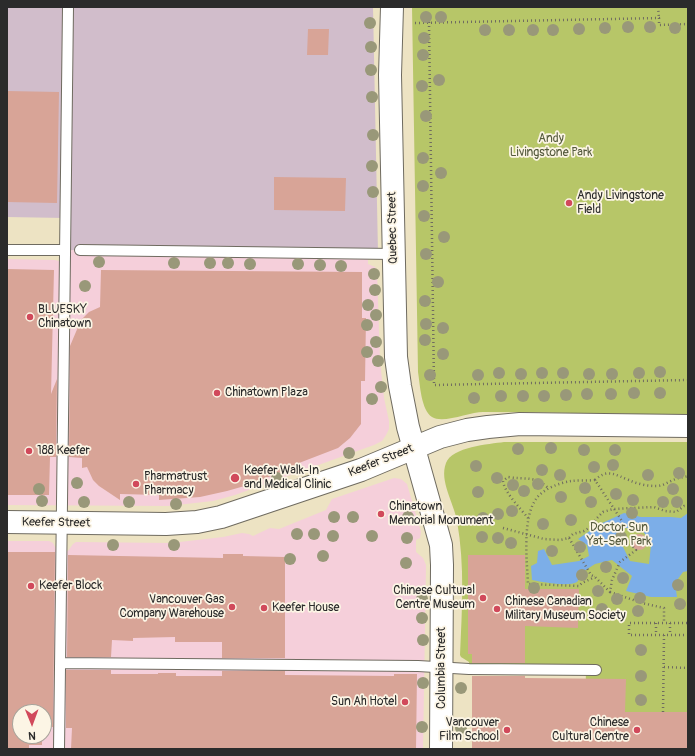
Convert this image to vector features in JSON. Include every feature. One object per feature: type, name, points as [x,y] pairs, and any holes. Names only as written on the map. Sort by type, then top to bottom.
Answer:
[{"type":"street","name":"Quebec Street","points":[[392,7],[390,75],[396,357],[400,386],[414,447]]},
{"type":"street","name":"Keefer Street","points":[[7,522],[166,524],[197,522],[221,517],[361,470],[440,437],[467,430],[502,425],[688,426]]},
{"type":"street","name":"Columbia Street","points":[[414,447],[441,545],[441,749]]},
{"type":"lane","points":[[58,749],[68,7]]},
{"type":"lane","points":[[7,250],[65,250]]},
{"type":"lane","points":[[80,250],[394,254]]},
{"type":"lane","points":[[60,663],[418,666],[442,668],[596,670]]},
{"type":"path","points":[[658,7],[659,25],[688,24]]},
{"type":"path","points":[[415,23],[658,18]]},
{"type":"path","points":[[429,22],[434,385],[688,380]]},
{"type":"path","points":[[595,577],[579,586],[528,584],[526,534],[528,518],[536,499],[548,488],[570,481],[595,480],[601,475],[610,473],[620,475],[628,480],[641,484],[655,486],[665,485],[678,478],[688,476]]},
{"type":"path","points":[[528,518],[506,490],[503,485],[503,480],[508,477],[534,479],[542,482],[548,488]]},
{"type":"path","points":[[595,480],[622,521],[623,536],[636,550],[620,562],[612,580],[610,592]]},
{"type":"path","points":[[504,528],[544,539],[560,540],[569,538],[573,534],[584,531],[592,526],[603,512],[613,509],[654,507],[665,511],[676,512],[684,506],[688,506]]},
{"type":"path","points":[[569,538],[591,575],[610,592],[642,603],[664,608],[664,623]]},
{"type":"path","points":[[688,623],[629,623],[629,635],[688,635]]},
{"type":"path","points":[[656,623],[656,635]]},
{"type":"path","points":[[670,623],[670,635]]},
{"type":"path","points":[[663,712],[664,635]]},
{"type":"path","points":[[664,667],[688,668]]},
{"type":"shaded area","points":[[7,7],[373,7],[378,253],[65,250],[65,218],[7,217]]},
{"type":"shaded area","name":"Chinatown Plaza","points":[[65,250],[368,253],[368,264],[375,267],[377,271],[380,361],[384,398],[389,421],[389,429],[386,435],[382,441],[374,445],[235,495],[213,501],[168,506],[7,505],[7,259],[55,260],[59,261],[60,265]]},
{"type":"shaded area","points":[[394,478],[401,479],[407,484],[421,532],[420,538],[416,540],[416,552],[423,558],[426,565],[423,749],[7,749],[7,541],[49,541],[53,543],[57,551],[68,551],[76,542],[171,543],[223,537],[242,533],[253,536],[270,528],[279,529],[326,510],[332,499]]},
{"type":"green space","name":"Andy Livingstone Park","points":[[412,7],[688,7],[688,415],[483,412],[437,419],[428,414],[423,403],[418,372]]},
{"type":"green space","name":"Doctor Sun Yat-Sen Park","points":[[504,442],[688,442],[688,749],[584,749],[586,670],[469,669],[469,662],[461,657],[462,571],[460,538],[457,521],[444,477],[444,470],[446,463],[455,453],[472,447]]},
{"type":"water","points":[[624,513],[641,517],[681,518],[688,513],[688,571],[683,572],[675,583],[677,597],[651,597],[626,591],[632,576],[612,560],[595,564],[581,573],[578,581],[573,583],[555,584],[532,580],[531,566],[537,563],[538,551],[544,549],[552,565],[579,561],[589,556],[587,545],[578,539],[600,524]],"holes":[[[625,528],[642,529],[651,545],[649,564],[630,561],[618,537]]]},
{"type":"building","points":[[308,29],[329,29],[328,55],[307,55]]},
{"type":"building","points":[[7,91],[59,92],[57,203],[7,202]]},
{"type":"building","points":[[274,177],[346,178],[345,211],[274,210]]},
{"type":"building","points":[[7,269],[54,270],[51,394],[57,379],[56,457],[50,457],[49,495],[7,495]]},
{"type":"building","name":"Chinatown Plaza","points":[[101,270],[362,272],[362,318],[366,318],[365,381],[361,381],[361,424],[350,438],[338,448],[248,485],[200,497],[159,500],[159,495],[120,494],[120,500],[99,486],[93,480],[87,467],[82,468],[82,458],[69,457],[70,346],[81,320],[89,312],[100,307]]},
{"type":"building","points":[[639,534],[645,536],[647,542],[645,548],[639,550],[633,548],[631,542],[633,536]]},
{"type":"building","points":[[7,552],[55,552],[53,727],[52,704],[12,704],[12,744],[42,745],[29,745],[29,749],[7,749]]},
{"type":"building","points":[[223,554],[285,557],[285,658],[222,658],[222,642],[175,642],[175,637],[133,638],[133,641],[112,640],[111,657],[67,657],[68,555],[223,558]]},
{"type":"building","points":[[468,555],[525,555],[525,589],[579,589],[578,628],[525,626],[525,663],[472,663],[472,654],[468,654]]},
{"type":"building","points":[[66,670],[111,670],[111,674],[176,673],[176,676],[222,676],[222,671],[285,671],[285,675],[394,676],[394,674],[417,674],[416,749],[71,749],[72,728],[66,728]]},
{"type":"building","points":[[472,676],[626,679],[625,712],[688,712],[688,749],[472,749]]},
{"type":"place","name":"Andy Livingstone Field","points":[[569,203]]},
{"type":"place","name":"BLUESKY Chinatown","points":[[30,317]]},
{"type":"place","name":"Chinatown Plaza","points":[[217,393]]},
{"type":"place","name":"188 Keefer","points":[[29,451]]},
{"type":"place","name":"Keefer Walk-In and Medical Clinic","points":[[235,478]]},
{"type":"place","name":"Pharmatrust Pharmacy","points":[[136,484]]},
{"type":"place","name":"Chinatown Memorial Monument","points":[[381,514]]},
{"type":"place","name":"Keefer Block","points":[[31,586]]},
{"type":"place","name":"Chinese Cultural Centre Museum","points":[[483,598]]},
{"type":"place","name":"Vancouver Gas Company Warehouse","points":[[232,607]]},
{"type":"place","name":"Keefer House","points":[[264,608]]},
{"type":"place","name":"Chinese Canadian Military Museum Society","points":[[497,609]]},
{"type":"place","name":"Sun Ah Hotel","points":[[405,702]]},
{"type":"place","name":"Vancouver Film School","points":[[507,730]]},
{"type":"place","name":"Chinese Cultural Centre","points":[[637,730]]}]
